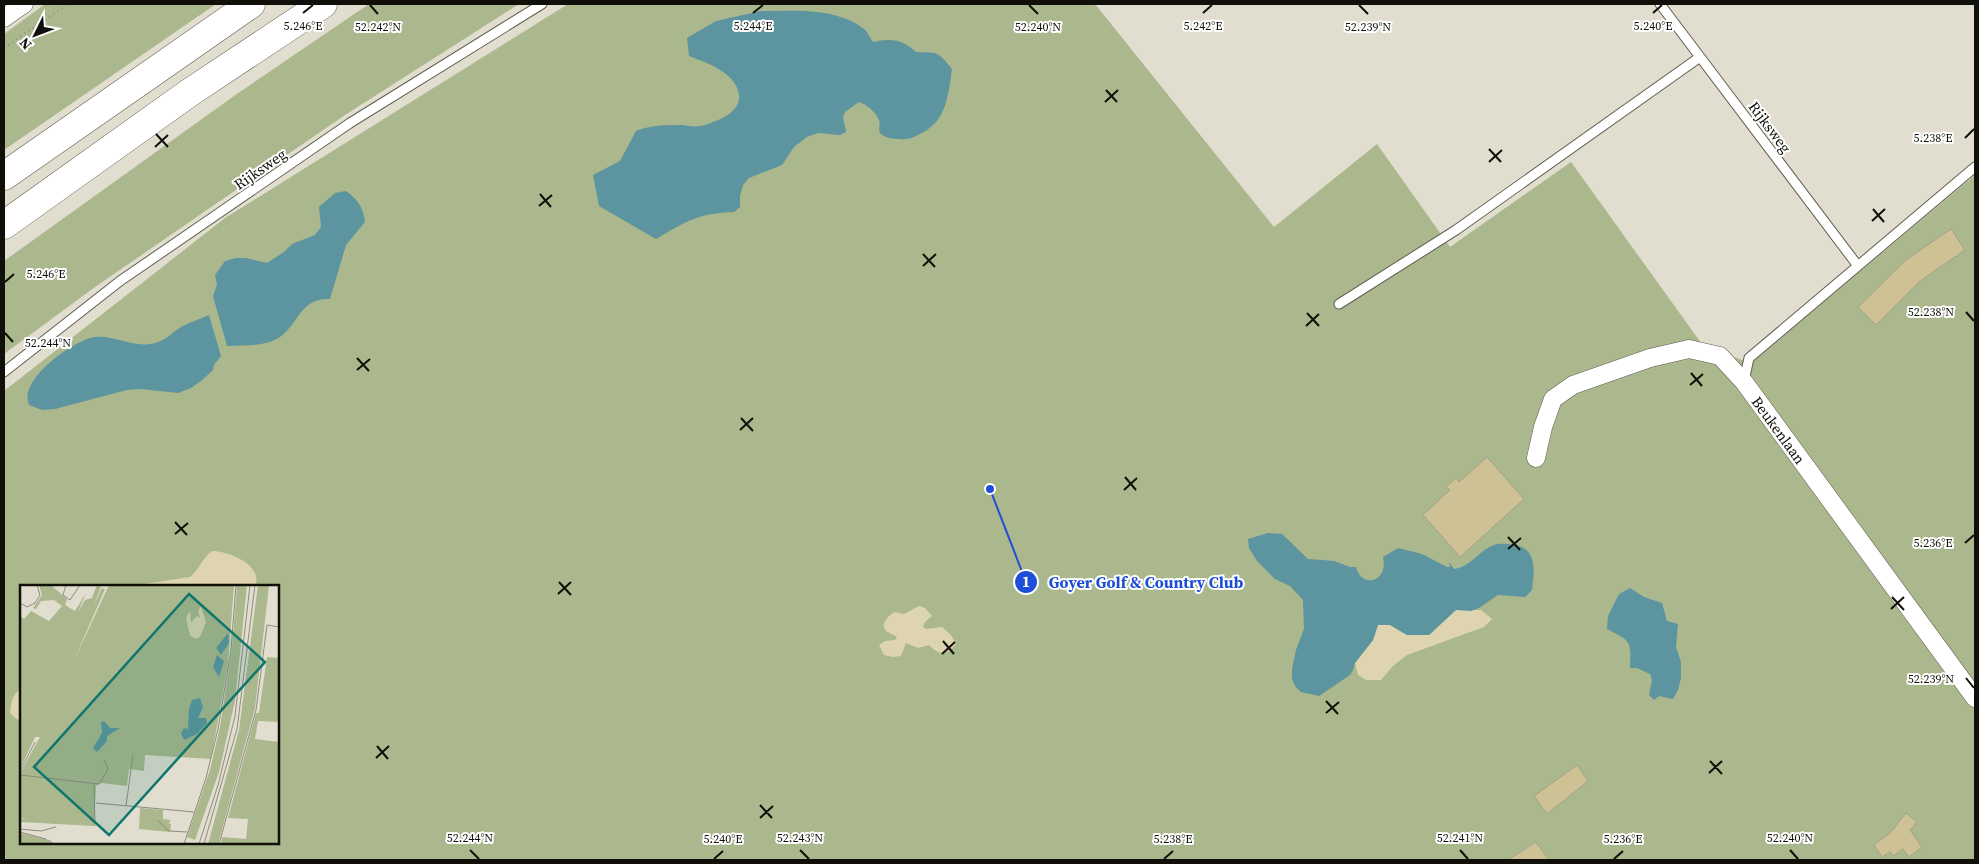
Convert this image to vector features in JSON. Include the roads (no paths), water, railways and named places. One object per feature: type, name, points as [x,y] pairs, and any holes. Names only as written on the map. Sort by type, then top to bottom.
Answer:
[{"type":"highway","points":[[4,176],[251,4]]},
{"type":"highway","points":[[4,225],[181,99],[323,4]]},
{"type":"street","points":[[4,18],[24,4]]},
{"type":"street","name":"Beukenlaan","points":[[1536,458],[1542,427],[1553,399],[1573,385],[1650,358],[1689,349],[1720,356],[1744,382],[1975,698]]},
{"type":"lane","name":"Rijksweg","points":[[4,372],[120,282],[350,123],[542,4]]},
{"type":"lane","name":"Rijksweg","points":[[1660,4],[1858,266]]},
{"type":"lane","points":[[1339,304],[1456,230],[1700,57]]},
{"type":"lane","points":[[1744,382],[1749,358],[1975,167]]},
{"type":"water","points":[[761,11],[801,11],[841,17],[865,30],[873,42],[896,41],[906,44],[916,52],[937,54],[952,69],[945,106],[937,121],[930,128],[911,138],[892,138],[881,134],[879,122],[875,114],[859,102],[845,112],[843,117],[846,132],[840,135],[818,133],[807,137],[794,147],[782,165],[749,178],[743,185],[740,207],[734,212],[701,216],[656,239],[599,206],[593,175],[620,161],[636,131],[659,126],[701,126],[726,116],[732,111],[739,101],[736,86],[719,69],[689,56],[687,38],[716,21]]},
{"type":"water","points":[[346,191],[359,204],[365,222],[346,245],[330,299],[312,302],[301,312],[287,331],[274,340],[254,345],[227,346],[213,296],[217,285],[215,275],[225,261],[246,258],[267,263],[284,252],[292,244],[315,235],[321,227],[319,207],[335,193]]},
{"type":"water","points":[[209,315],[221,356],[214,365],[213,370],[191,388],[178,393],[141,389],[127,390],[55,409],[42,410],[29,405],[28,395],[32,384],[40,373],[50,362],[74,345],[95,337],[140,344],[155,343],[166,338],[184,325]]},
{"type":"water","points":[[1268,533],[1282,534],[1308,559],[1334,561],[1350,567],[1356,567],[1364,579],[1369,580],[1379,577],[1384,565],[1383,557],[1398,548],[1422,554],[1447,567],[1450,567],[1449,562],[1454,569],[1470,562],[1494,545],[1514,545],[1522,547],[1531,556],[1534,569],[1532,590],[1525,597],[1498,595],[1471,611],[1456,610],[1429,635],[1407,635],[1390,625],[1378,625],[1373,640],[1355,663],[1350,675],[1319,696],[1301,692],[1295,686],[1292,679],[1296,650],[1304,629],[1303,600],[1290,586],[1275,579],[1257,561],[1249,548],[1248,539]]},
{"type":"water","points":[[1630,588],[1644,597],[1662,603],[1667,621],[1678,624],[1676,647],[1681,662],[1681,678],[1673,699],[1659,696],[1654,700],[1649,695],[1652,680],[1650,674],[1637,668],[1630,668],[1630,647],[1628,643],[1607,629],[1608,616],[1619,594]]},
{"type":"place","name":"Goyer Golf & Country Club","points":[[990,489]]}]
